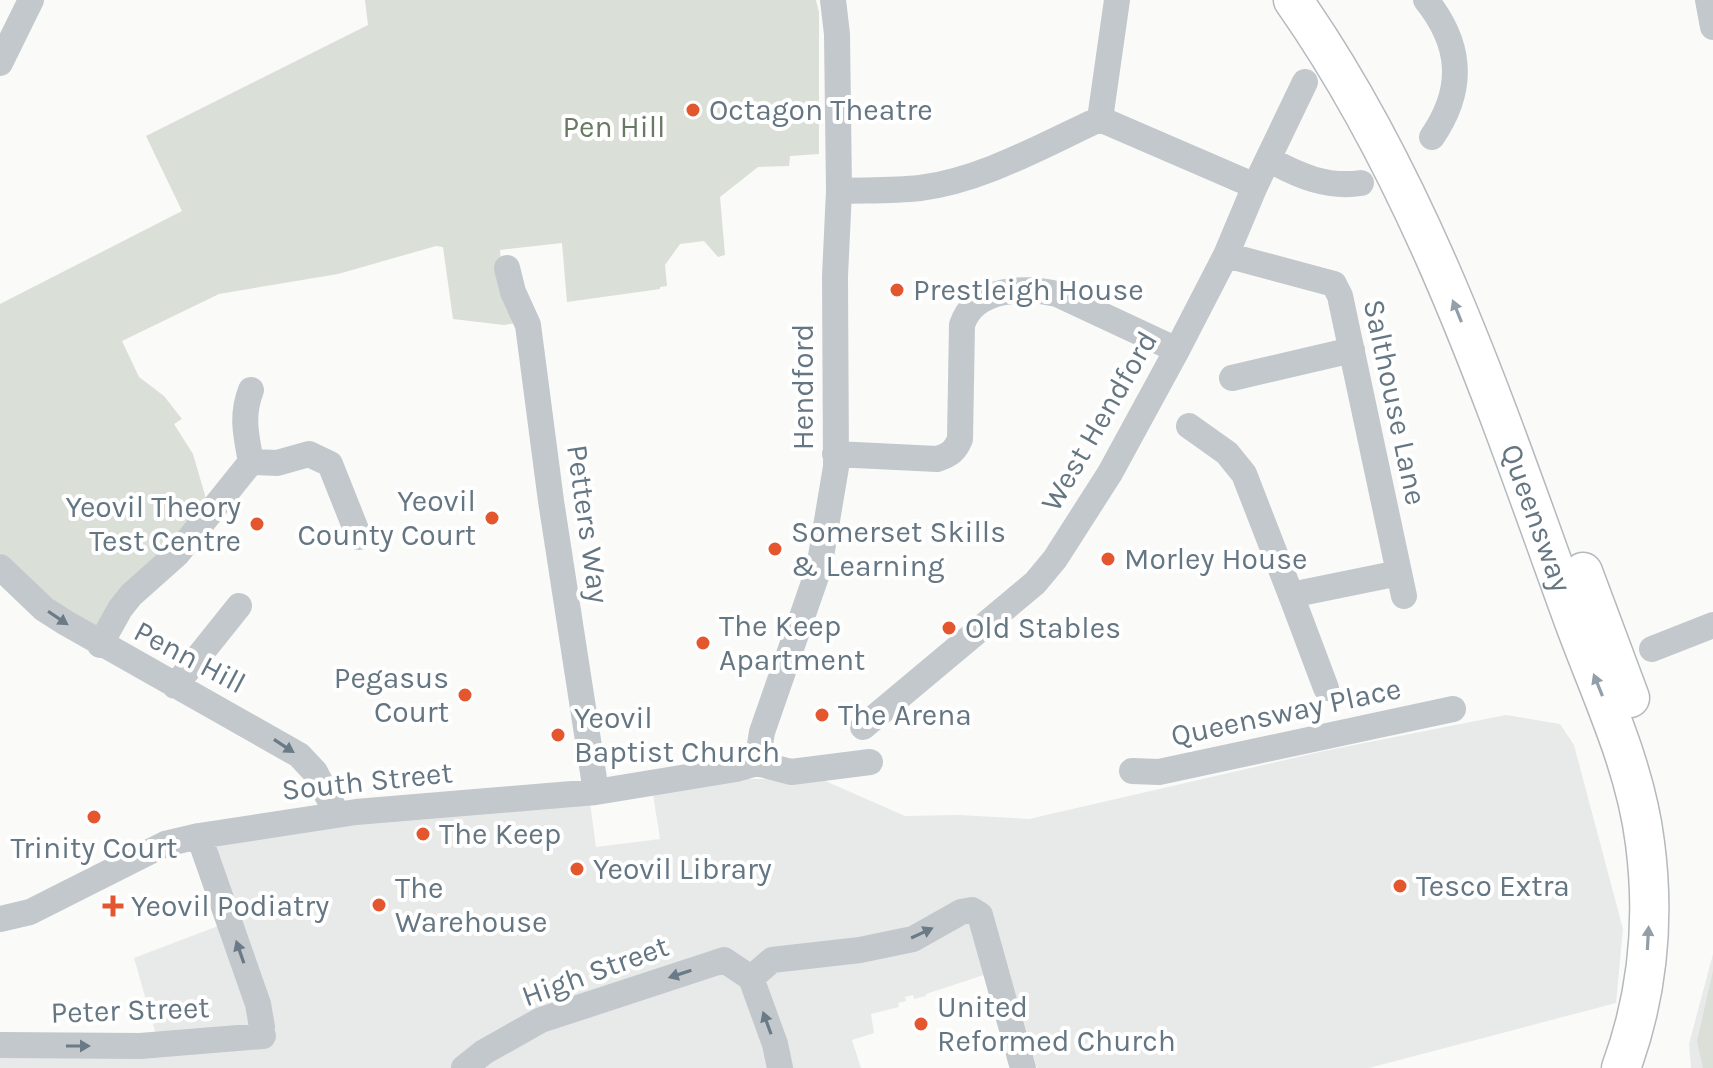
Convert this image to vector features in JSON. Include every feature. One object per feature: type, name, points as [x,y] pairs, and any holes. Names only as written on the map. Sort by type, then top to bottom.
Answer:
[{"type":"highway","name":"Queensway","points":[[1293,0],[1363,115],[1450,293],[1497,410],[1635,789],[1650,888],[1649,935],[1645,983],[1633,1036],[1621,1068]]},
{"type":"highway","name":"Queensway","points":[[1322,0],[1369,74],[1405,140],[1474,283],[1634,706],[1658,783],[1671,844],[1674,956],[1664,1014],[1645,1068]]},
{"type":"street","name":"Hendford","points":[[757,763],[762,732],[819,568],[836,467],[835,276],[839,191],[837,34],[833,0]]},
{"type":"street","points":[[1100,119],[1117,0]]},
{"type":"street","points":[[1426,0],[1440,17],[1451,42],[1456,71],[1453,97],[1446,117],[1432,137]]},
{"type":"street","points":[[1708,0],[1713,27]]},
{"type":"street","points":[[0,63],[35,2]]},
{"type":"street","name":"West Hendford","points":[[863,727],[1058,564],[1226,255],[1305,82]]},
{"type":"street","points":[[839,191],[920,188],[961,179],[1100,119],[1255,186]]},
{"type":"street","points":[[1270,160],[1305,177],[1328,183],[1361,183]]},
{"type":"street","name":"Salthouse Lane","points":[[1226,255],[1334,284],[1340,296],[1401,584],[1291,595]]},
{"type":"street","name":"Petters Way","points":[[507,268],[513,292],[528,325],[551,501],[596,792]]},
{"type":"street","points":[[835,454],[937,459],[955,449],[960,439],[962,325],[965,313],[992,296],[1036,289],[1057,294],[1177,350]]},
{"type":"street","points":[[1232,378],[1352,350]]},
{"type":"street","points":[[100,645],[131,595],[177,554],[251,462],[241,402]]},
{"type":"street","points":[[1189,426],[1227,453],[1244,474],[1326,688]]},
{"type":"street","points":[[251,462],[277,463],[309,454],[330,464],[359,537]]},
{"type":"street","name":"Penn Hill","points":[[0,567],[44,609],[100,645],[299,755],[315,772],[337,814]]},
{"type":"street","points":[[175,686],[239,606]]},
{"type":"street","points":[[1652,649],[1713,625]]},
{"type":"street","name":"Queensway Place","points":[[1132,771],[1159,772],[1453,709]]},
{"type":"street","points":[[757,763],[791,772],[870,762]]},
{"type":"street","name":"South Street","points":[[0,919],[57,901],[165,844],[199,836],[337,814],[596,792],[757,763]]},
{"type":"street","name":"Peter Street","points":[[0,1045],[140,1046],[262,1031],[258,1004],[199,836]]},
{"type":"street","points":[[780,1068],[775,1044],[751,978],[772,960],[860,950],[913,939],[961,912],[972,910],[980,915],[1023,1068]]},
{"type":"street","name":"High Street","points":[[464,1068],[484,1052],[541,1020],[724,960],[751,978]]},
{"type":"shaded area","points":[[1506,715],[1560,724],[1574,745],[1623,929],[1616,1003],[1369,1068],[1037,1068],[1008,967],[926,996],[914,999],[913,995],[905,997],[906,1001],[898,1003],[899,1007],[871,1014],[874,1033],[852,1040],[861,1068],[0,1068],[0,1038],[157,1038],[134,958],[226,923],[200,850],[266,832],[590,802],[596,847],[660,839],[653,794],[724,779],[798,779],[814,776],[905,816],[1029,819],[1324,751]]},
{"type":"shaded area","points":[[1713,954],[1713,1068],[1691,1068],[1689,1044]]},
{"type":"green space","name":"Pen Hill","points":[[365,0],[816,0],[819,12],[819,154],[790,156],[789,166],[758,167],[720,197],[725,255],[718,257],[704,241],[680,244],[665,265],[667,286],[660,289],[567,302],[562,243],[500,250],[503,289],[516,323],[504,325],[453,319],[443,247],[436,246],[338,274],[219,294],[122,341],[139,377],[164,396],[182,419],[174,424],[193,454],[209,509],[97,628],[33,591],[0,553],[0,304],[182,211],[146,136],[368,25]]},
{"type":"green space","points":[[1713,971],[1713,1068],[1703,1068],[1697,1041]]},
{"type":"place","name":"Octagon Theatre","points":[[693,110]]},
{"type":"place","name":"Prestleigh House","points":[[897,290]]},
{"type":"place","name":"Yeovil County Court","points":[[492,518]]},
{"type":"place","name":"Yeovil Theory Test Centre","points":[[257,524]]},
{"type":"place","name":"Somerset Skills & Learning","points":[[775,549]]},
{"type":"place","name":"Morley House","points":[[1108,559]]},
{"type":"place","name":"Old Stables","points":[[949,628]]},
{"type":"place","name":"The Keep Apartment","points":[[703,643]]},
{"type":"place","name":"Pegasus Court","points":[[465,695]]},
{"type":"place","name":"The Arena","points":[[822,715]]},
{"type":"place","name":"Yeovil Baptist Church","points":[[558,735]]},
{"type":"place","name":"Trinity Court","points":[[94,817]]},
{"type":"place","name":"The Keep","points":[[423,834]]},
{"type":"place","name":"Yeovil Library","points":[[577,869]]},
{"type":"place","name":"Tesco Extra","points":[[1400,886]]},
{"type":"place","name":"The Warehouse","points":[[379,905]]},
{"type":"place","name":"Yeovil Podiatry","points":[[113,906]]},
{"type":"place","name":"United Reformed Church","points":[[921,1024]]}]
